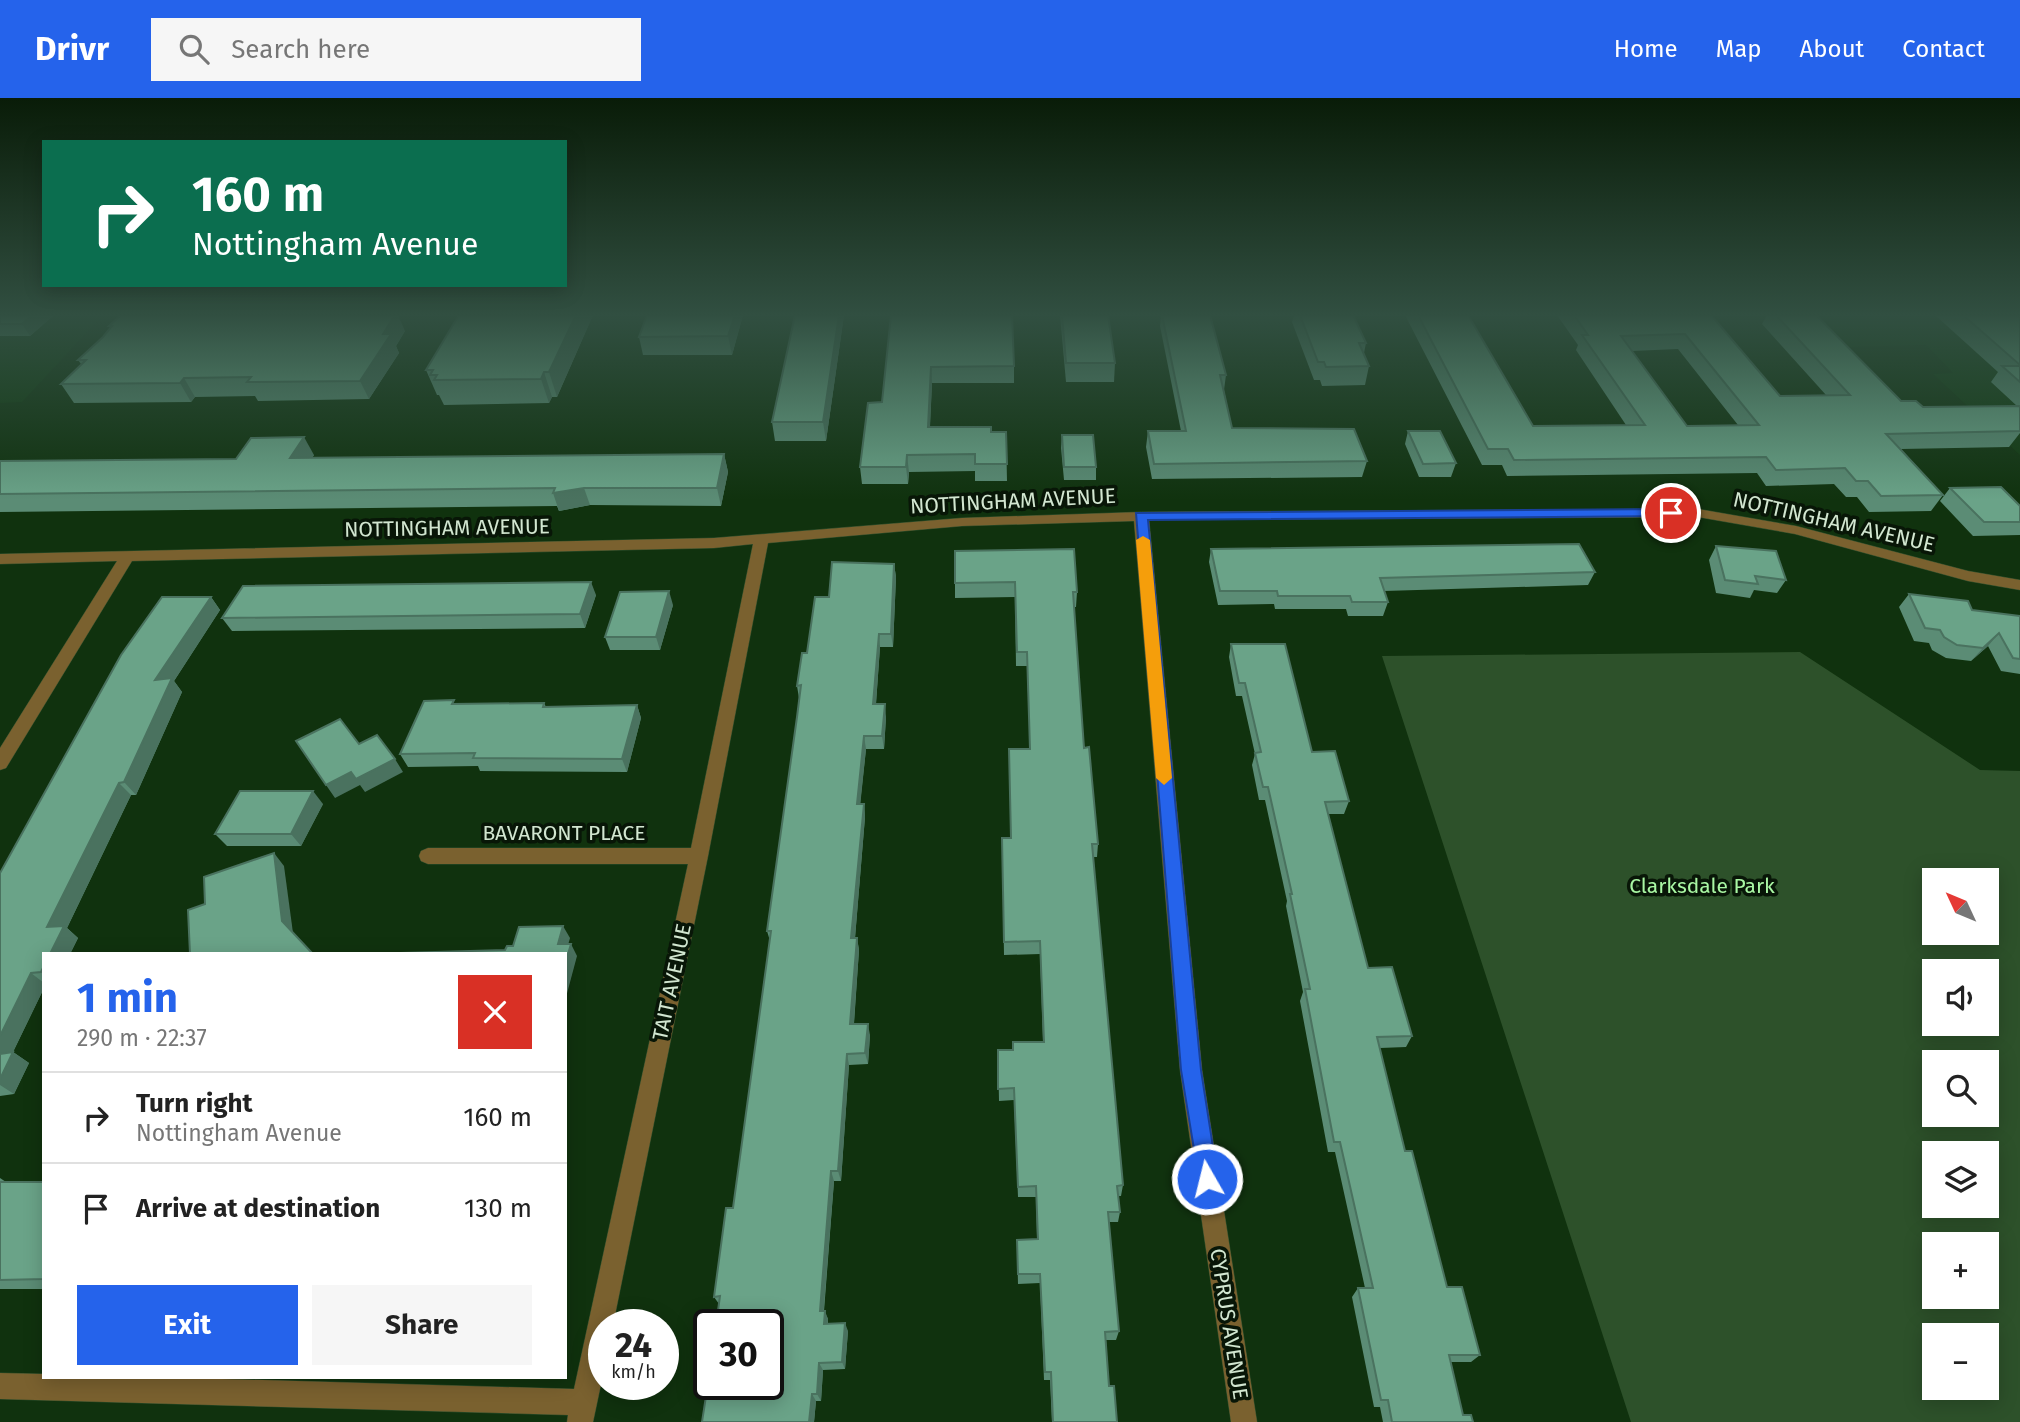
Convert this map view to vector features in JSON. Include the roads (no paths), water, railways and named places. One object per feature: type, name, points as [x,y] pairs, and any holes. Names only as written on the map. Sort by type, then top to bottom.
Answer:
[{"type":"street","name":"NOTTINGHAM AVENUE","points":[[0,559],[761,541],[962,522],[1141,516],[1699,513],[1796,530],[1968,576],[2020,585]]},
{"type":"street","name":"CYPRUS AVENUE","points":[[1141,516],[1191,1070],[1244,1422]]},
{"type":"street","name":"TAIT AVENUE","points":[[582,1412],[699,856],[761,541]]},
{"type":"street","points":[[0,763],[128,556]]},
{"type":"street","name":"BAVARONT PLACE","points":[[428,856],[699,856]]},
{"type":"street","points":[[0,1386],[582,1412]]},
{"type":"park label","name":"Clarksdale Park","points":[[1702,886]]}]
